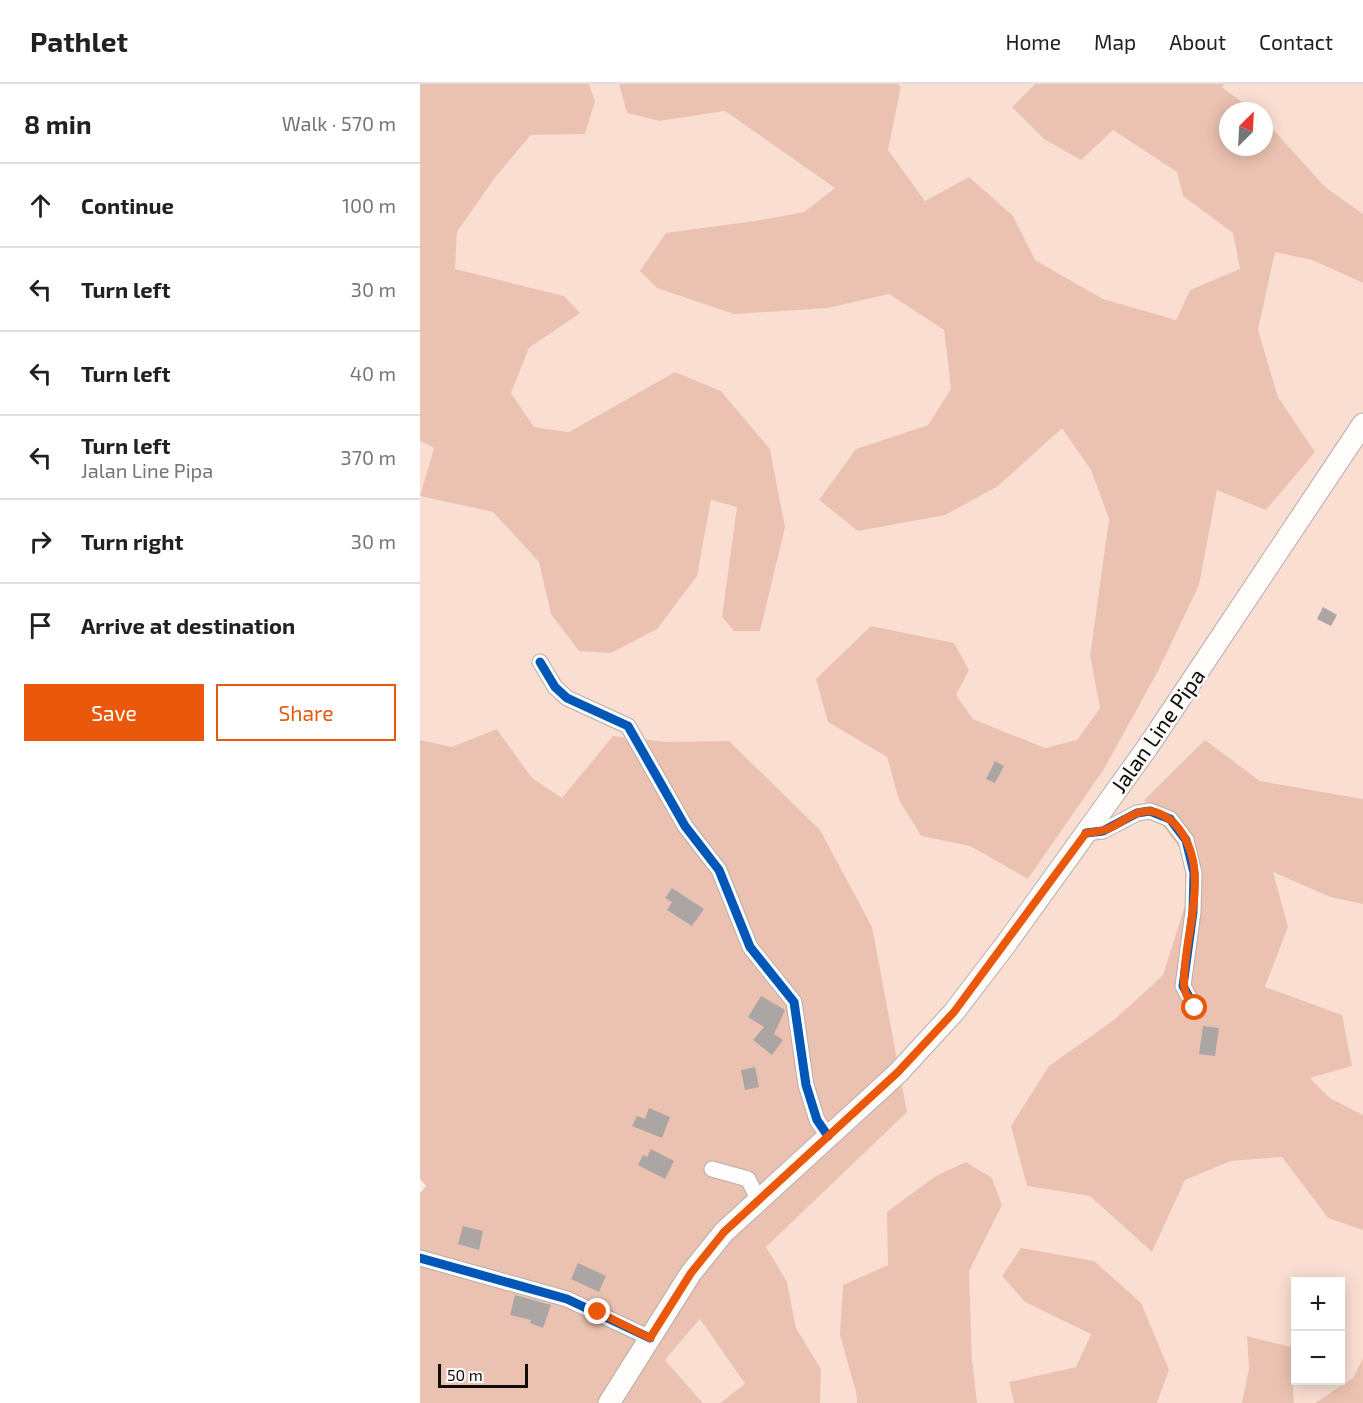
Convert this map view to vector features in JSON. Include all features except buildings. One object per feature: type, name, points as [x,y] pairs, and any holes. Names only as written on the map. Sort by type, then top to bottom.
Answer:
[{"type":"main road","name":"Jalan Line Pipa","points":[[609,1403],[691,1273],[724,1232],[898,1072],[954,1012],[1147,748],[1363,424]]},
{"type":"street","points":[[540,662],[555,687],[567,699],[628,726],[685,826],[719,870],[750,947],[794,1002],[806,1085],[817,1120],[828,1136]]},
{"type":"street","points":[[1086,833],[1104,831],[1137,813],[1150,811],[1161,813],[1170,819],[1186,840],[1194,873],[1193,912],[1184,986],[1195,1008]]},
{"type":"street","points":[[712,1169],[748,1179],[758,1199]]},
{"type":"street","points":[[420,1258],[567,1299],[650,1338]]},
{"type":"shaded area","points":[[420,84],[589,84],[595,101],[585,134],[531,135],[494,179],[457,232],[455,269],[564,296],[580,313],[529,348],[511,393],[534,427],[569,432],[675,372],[721,391],[770,449],[785,527],[760,631],[734,631],[722,617],[737,507],[711,500],[697,576],[657,629],[611,653],[579,651],[551,614],[539,562],[493,512],[420,496],[434,448],[420,441]]},
{"type":"shaded area","points":[[589,84],[619,84],[627,113],[659,121],[725,111],[835,188],[804,212],[755,221],[828,308],[889,294],[944,330],[951,389],[928,425],[856,449],[819,500],[858,531],[998,486],[1062,427],[1091,470],[1109,519],[1090,656],[1100,708],[1077,740],[1045,748],[973,719],[956,695],[969,670],[828,722],[887,757],[899,800],[921,836],[970,846],[1028,879],[1104,769],[1158,671],[1199,585],[1217,490],[1315,452],[1278,397],[1258,330],[1275,251],[1312,260],[1363,283],[1363,799],[1260,781],[1205,741],[1144,800],[1185,854],[1186,902],[1163,975],[1114,1020],[1027,1186],[1090,1196],[1152,1252],[1185,1180],[1231,1161],[1282,1157],[1328,1218],[1363,1230],[1363,1358],[1354,1378],[1345,1384],[1345,1277],[1291,1277],[1291,1347],[1247,1336],[1249,1368],[1242,1403],[1157,1403],[1169,1370],[1022,1248],[1002,1276],[1025,1302],[1091,1333],[1076,1367],[1009,1382],[1014,1403],[977,1403],[972,1359],[969,1270],[1002,1205],[888,1265],[843,1285],[857,1403],[820,1403],[821,1369],[796,1328],[787,1282],[766,1247],[906,1112],[890,1028],[668,742],[613,736],[562,799],[532,778],[498,729],[452,748],[420,740],[420,441],[434,448],[421,496],[493,512],[539,562],[551,614],[697,576],[711,500],[738,507],[722,617],[785,527],[770,449],[721,391],[675,372],[569,432],[534,427],[511,393],[529,348],[579,313],[564,296],[455,269],[457,232],[494,179],[532,135],[595,101]]},
{"type":"shaded area","points":[[619,84],[898,84],[901,87],[888,150],[925,201],[969,177],[1013,216],[1035,260],[1103,299],[1176,320],[1190,290],[1240,269],[1233,233],[1183,196],[1177,172],[1113,130],[1081,160],[1044,139],[1012,107],[1035,84],[1225,84],[1222,87],[1242,102],[1219,102],[1219,156],[1273,156],[1273,129],[1324,186],[1363,214],[1363,283],[1312,260],[1275,252],[1258,330],[1278,397],[1315,452],[1266,510],[1217,490],[1199,585],[1158,671],[1104,769],[1028,879],[970,846],[921,836],[899,800],[887,757],[828,722],[816,679],[871,626],[954,643],[969,670],[956,695],[973,719],[1045,748],[1077,740],[1100,708],[1090,656],[1109,519],[1091,470],[1062,428],[998,486],[945,515],[858,531],[819,500],[856,449],[928,425],[951,389],[944,330],[889,294],[828,308],[734,314],[657,288],[640,271],[666,233],[804,212],[835,188],[725,111],[659,121],[627,113]]},
{"type":"shaded area","points":[[898,84],[1035,84],[1012,107],[1113,130],[1177,172],[1183,196],[1233,233],[1240,269],[1190,290],[1176,320],[1103,299],[1035,260],[1013,216],[925,201],[888,150],[901,87]]},
{"type":"shaded area","points":[[1225,84],[1363,84],[1363,214],[1324,186],[1273,129],[1273,102],[1242,102],[1222,86]]},
{"type":"shaded area","points":[[497,729],[532,778],[562,798],[613,736],[668,742],[729,741],[820,830],[872,927],[907,1112],[766,1247],[787,1282],[796,1328],[821,1369],[820,1403],[720,1403],[745,1384],[700,1319],[665,1360],[703,1403],[420,1403],[420,1193],[426,1186],[420,1179],[420,740],[452,747]]},
{"type":"shaded area","points":[[1205,740],[1260,781],[1363,799],[1363,904],[1330,897],[1273,872],[1288,927],[1265,987],[1342,1015],[1352,1066],[1310,1078],[1330,1098],[1363,1115],[1363,1230],[1328,1218],[1282,1157],[1231,1161],[1185,1180],[1152,1252],[1090,1196],[1027,1186],[1011,1126],[1049,1066],[1114,1020],[1163,975],[1186,902],[1185,855],[1144,800]]},
{"type":"shaded area","points":[[1272,872],[1330,897],[1363,904],[1363,1115],[1330,1098],[1310,1078],[1265,988],[1288,927]]},
{"type":"shaded area","points":[[966,1162],[992,1178],[1002,1205],[969,1271],[972,1359],[977,1403],[857,1403],[840,1335],[843,1285],[888,1265],[887,1212],[936,1176]]},
{"type":"shaded area","points":[[1021,1248],[1094,1261],[1141,1303],[1169,1370],[1157,1403],[1014,1403],[1009,1382],[1076,1367],[1091,1334],[1025,1302],[1002,1276]]},
{"type":"shaded area","points":[[700,1319],[745,1385],[720,1403],[703,1403],[665,1360]]},
{"type":"shaded area","points":[[1247,1336],[1291,1347],[1291,1385],[1293,1385],[1294,1403],[1242,1403],[1249,1368]]},
{"type":"shaded area","points":[[1363,1358],[1363,1403],[1315,1403],[1345,1385],[1353,1378]]},
{"type":"shaded area","points":[[1293,1385],[1343,1385],[1315,1403],[1294,1403]]},
{"type":"cycle path","points":[[540,662],[555,687],[567,698],[628,726],[685,826],[719,870],[750,947],[794,1002],[806,1085],[817,1120],[828,1136]]},
{"type":"cycle path","points":[[1086,833],[1103,831],[1137,813],[1150,811],[1170,819],[1186,840],[1194,873],[1193,912],[1183,986],[1195,1008]]},
{"type":"cycle path","points":[[420,1258],[567,1299],[650,1338]]},
{"type":"route","points":[[598,1312],[650,1338],[691,1273],[724,1232],[898,1072],[954,1012],[1086,833],[1104,831],[1137,813],[1150,811],[1161,813],[1170,819],[1186,840],[1194,873],[1193,912],[1184,986],[1187,998],[1195,1008]]}]
